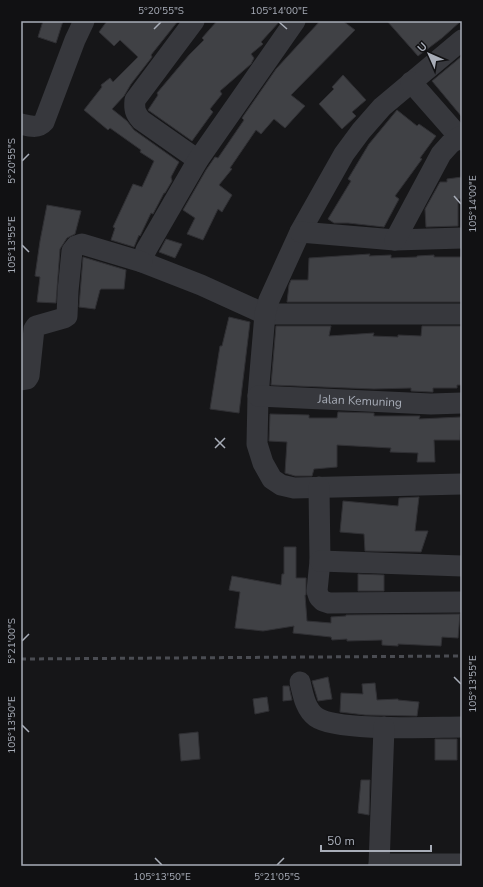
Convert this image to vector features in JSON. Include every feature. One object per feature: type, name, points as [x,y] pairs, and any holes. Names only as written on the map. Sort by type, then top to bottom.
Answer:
[{"type":"street","points":[[21,124],[35,127],[44,122],[75,40],[84,21]]},
{"type":"street","points":[[194,21],[135,100],[134,108],[136,114],[141,120],[198,160]]},
{"type":"street","points":[[142,262],[146,250],[198,160],[295,21]]},
{"type":"street","points":[[462,40],[382,106],[344,154],[300,232],[264,314],[258,396],[257,444],[263,462],[272,479],[281,486],[294,488],[462,484]]},
{"type":"street","points":[[395,240],[441,154],[450,144],[461,139],[412,82]]},
{"type":"street","points":[[300,232],[395,240],[462,238]]},
{"type":"street","points":[[21,380],[27,379],[29,376],[34,329],[36,326],[67,316],[72,251],[76,246],[82,244],[142,262],[201,285],[264,314],[462,314]]},
{"type":"street","name":"Jalan Kemuning","points":[[258,396],[431,404],[462,403]]},
{"type":"street","points":[[319,487],[320,561],[317,591],[319,597],[323,601],[329,603],[462,602]]},
{"type":"street","points":[[320,561],[462,566]]},
{"type":"street","points":[[300,682],[303,696],[308,707],[316,717],[340,725],[384,727],[462,727]]},
{"type":"street","points":[[384,727],[379,865],[462,864]]},
{"type":"building","points":[[43,21],[63,21],[56,43],[38,37]]},
{"type":"building","points":[[107,21],[178,21],[151,55],[152,57],[131,84],[124,96],[112,109],[127,121],[134,130],[179,162],[171,177],[172,181],[153,214],[151,213],[134,247],[111,240],[115,228],[113,227],[133,184],[142,187],[154,161],[140,152],[141,150],[110,128],[108,130],[84,110],[102,87],[101,85],[110,78],[113,82],[138,57],[120,40],[114,46],[99,32]]},
{"type":"building","points":[[217,21],[280,21],[261,42],[263,44],[251,54],[254,58],[251,64],[220,91],[222,94],[210,109],[213,112],[192,141],[148,110],[158,95],[157,93],[189,55],[204,40],[202,38]]},
{"type":"building","points":[[320,21],[343,21],[355,30],[291,95],[305,106],[285,128],[274,119],[261,134],[256,130],[230,168],[232,169],[219,185],[232,195],[222,212],[218,209],[203,240],[187,234],[195,218],[183,210],[206,170],[215,157],[218,158],[244,120],[242,118],[276,69]]},
{"type":"building","points":[[387,21],[461,21],[418,56]]},
{"type":"building","points":[[462,56],[462,117],[432,81]]},
{"type":"building","points":[[343,75],[366,100],[352,112],[356,116],[342,129],[319,104],[334,89],[332,87]]},
{"type":"building","points":[[397,110],[417,126],[419,124],[436,136],[420,158],[422,159],[395,196],[399,199],[384,227],[334,223],[328,219],[351,181],[348,179],[369,144]]},
{"type":"building","points":[[462,177],[462,199],[458,199],[458,226],[426,227],[425,209],[440,182],[447,182],[447,179]]},
{"type":"building","points":[[47,205],[81,211],[75,234],[67,238],[60,249],[56,303],[37,302],[40,277],[35,276]]},
{"type":"building","points":[[166,239],[182,244],[175,258],[159,252]]},
{"type":"building","points":[[370,254],[369,256],[391,255],[391,258],[434,255],[434,257],[462,257],[462,302],[287,302],[291,280],[308,280],[309,258]]},
{"type":"building","points":[[83,257],[126,270],[124,289],[101,289],[95,309],[79,307]]},
{"type":"building","points":[[229,317],[250,322],[239,413],[210,409],[220,346],[222,346]]},
{"type":"building","points":[[276,326],[331,326],[329,336],[374,333],[373,336],[398,337],[398,335],[421,336],[422,326],[462,326],[462,385],[457,385],[457,388],[433,388],[433,392],[431,392],[411,391],[411,388],[374,389],[271,385]]},
{"type":"building","points":[[338,412],[374,413],[374,416],[420,416],[419,419],[461,417],[460,440],[434,440],[435,462],[417,462],[418,453],[390,452],[391,448],[337,445],[337,467],[314,469],[312,476],[295,476],[285,473],[287,442],[269,441],[270,414],[309,415],[309,418],[337,418]]},
{"type":"building","points":[[419,497],[415,531],[428,531],[421,552],[365,551],[364,534],[340,532],[343,501],[398,506],[399,498]]},
{"type":"building","points":[[284,547],[296,547],[296,578],[306,578],[305,595],[307,621],[331,623],[331,617],[346,615],[460,614],[458,638],[442,637],[441,646],[398,644],[398,646],[382,645],[382,640],[332,640],[331,637],[293,633],[294,626],[263,631],[235,628],[240,592],[229,590],[232,576],[281,585],[282,574],[284,574]]},
{"type":"building","points":[[358,574],[384,575],[384,591],[358,591]]},
{"type":"building","points":[[328,677],[332,699],[318,701],[312,681]]},
{"type":"building","points":[[375,683],[377,700],[398,699],[419,702],[417,716],[365,715],[340,712],[341,693],[363,694],[362,684]]},
{"type":"building","points":[[283,686],[289,686],[292,700],[283,701]]},
{"type":"building","points":[[267,697],[269,711],[255,714],[253,699]]},
{"type":"building","points":[[198,732],[200,759],[181,761],[179,734]]},
{"type":"building","points":[[435,739],[457,739],[457,760],[435,760]]},
{"type":"building","points":[[361,780],[370,780],[369,815],[358,813]]},
{"type":"railway","points":[[21,659],[462,656]]}]
